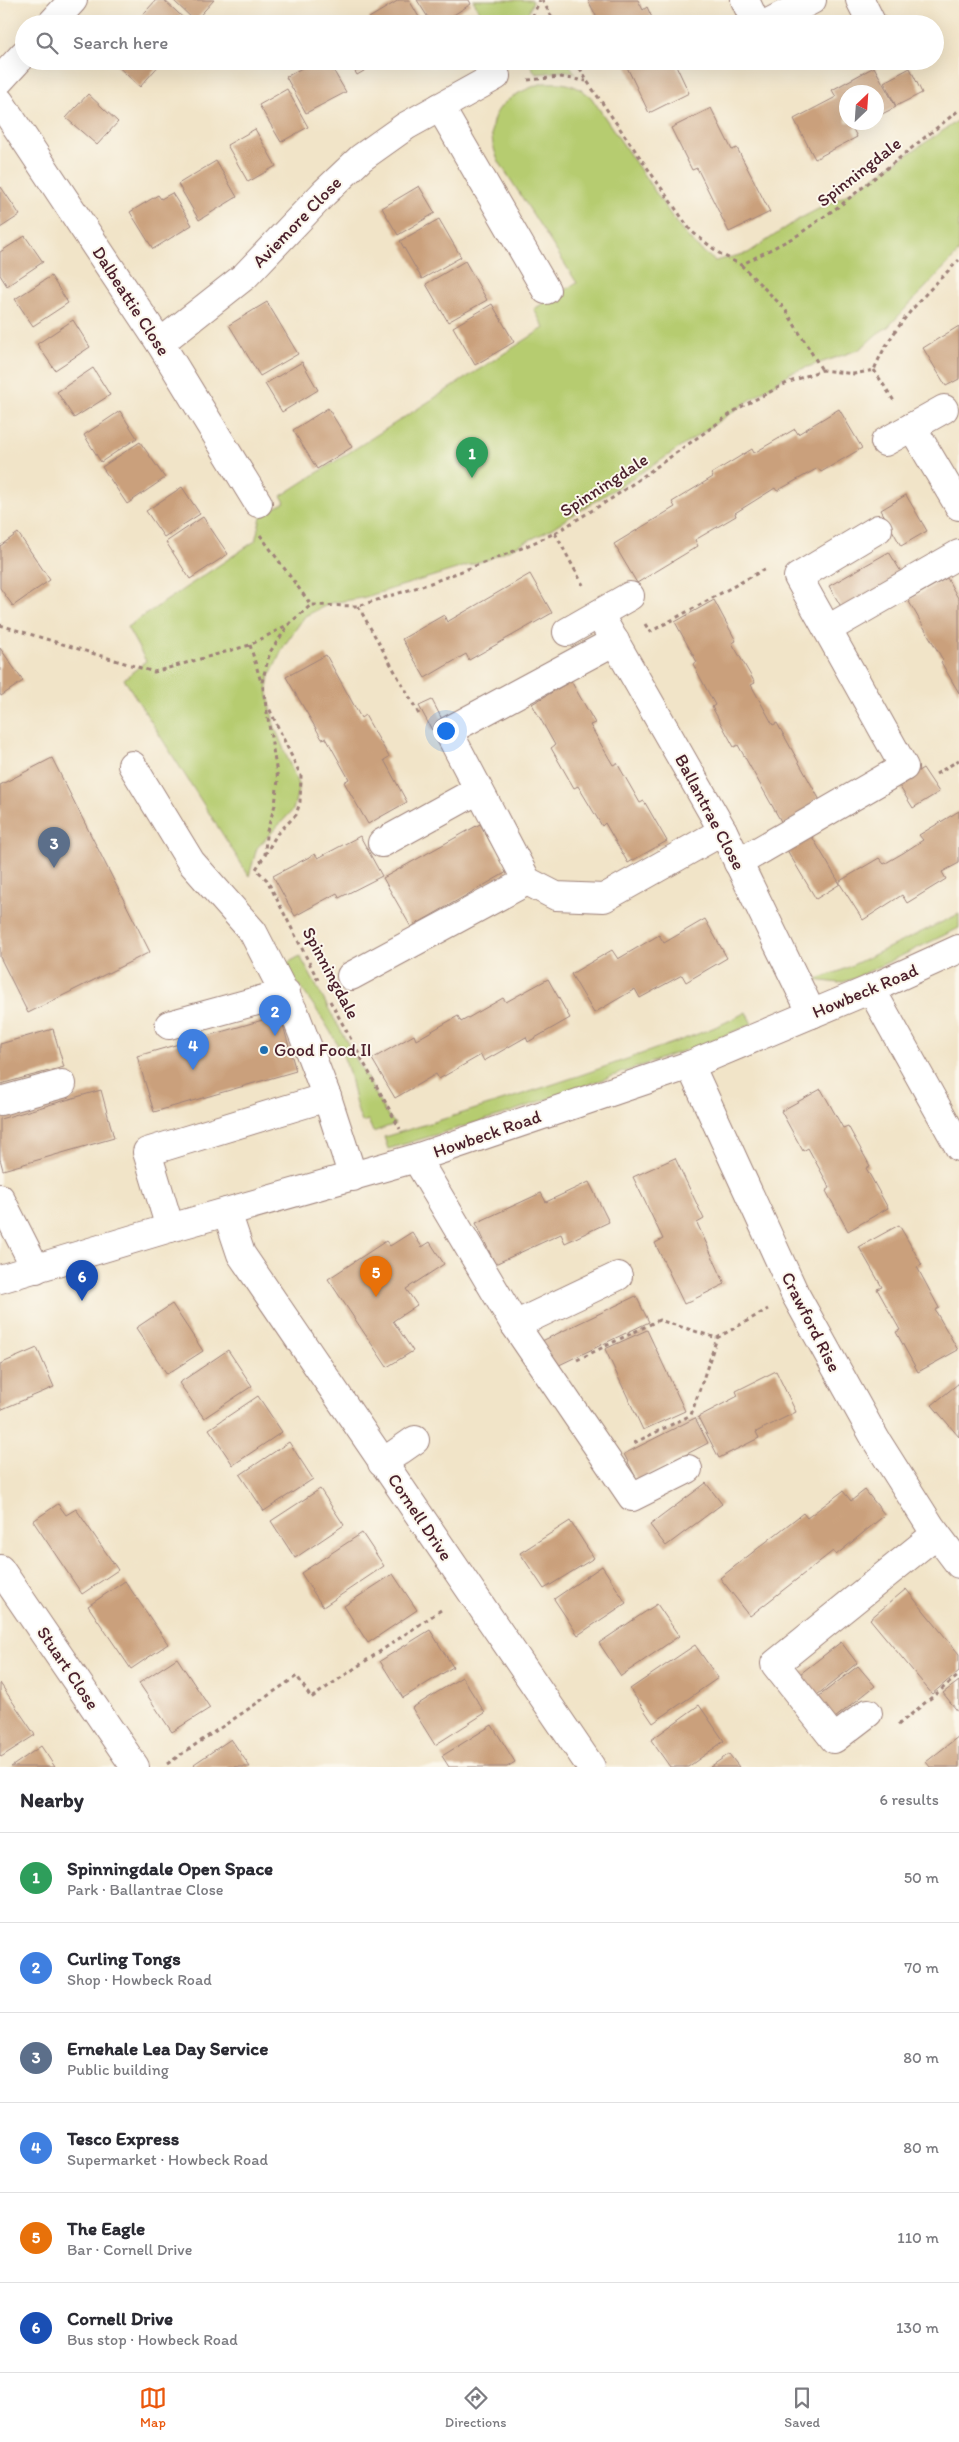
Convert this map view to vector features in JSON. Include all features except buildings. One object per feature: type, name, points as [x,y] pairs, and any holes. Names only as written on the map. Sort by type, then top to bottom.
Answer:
[{"type":"street","points":[[59,15],[73,0]]},
{"type":"street","points":[[745,0],[752,15]]},
{"type":"street","points":[[783,15],[812,0]]},
{"type":"street","points":[[860,0],[868,15]]},
{"type":"street","points":[[0,80],[15,64]]},
{"type":"street","name":"Aviemore Close","points":[[160,343],[244,276],[324,193],[361,158],[406,126],[440,107],[509,79]]},
{"type":"street","name":"Dalbeattie Close","points":[[0,102],[160,343],[258,503]]},
{"type":"street","points":[[440,107],[546,290]]},
{"type":"street","points":[[885,442],[944,409]]},
{"type":"street","points":[[912,427],[955,491]]},
{"type":"street","points":[[738,863],[904,766],[798,577],[878,529]]},
{"type":"street","points":[[828,629],[959,554]]},
{"type":"street","points":[[567,632],[630,596]]},
{"type":"street","name":"Ballantrae Close","points":[[599,614],[723,831],[812,1014]]},
{"type":"street","points":[[615,641],[448,732],[526,881],[556,896],[604,898],[723,831]]},
{"type":"street","points":[[132,765],[191,862],[253,932],[286,993],[327,1097],[353,1177]]},
{"type":"street","points":[[382,843],[478,790]]},
{"type":"street","points":[[350,976],[526,881]]},
{"type":"street","name":"Howbeck Road","points":[[0,1279],[416,1158],[690,1065],[871,989],[959,949]]},
{"type":"street","points":[[871,989],[959,1147]]},
{"type":"street","points":[[169,1025],[286,993]]},
{"type":"street","name":"Crawford Rise","points":[[690,1065],[795,1294],[866,1423],[936,1534],[959,1564]]},
{"type":"street","points":[[0,1101],[62,1084]]},
{"type":"street","points":[[170,1228],[146,1152],[327,1097]]},
{"type":"street","points":[[416,1158],[515,1325],[632,1497],[688,1469]]},
{"type":"street","points":[[0,1198],[36,1269]]},
{"type":"street","name":"Cornell Drive","points":[[227,1212],[241,1254],[591,1767]]},
{"type":"street","points":[[515,1325],[618,1276]]},
{"type":"street","points":[[382,1462],[415,1440]]},
{"type":"street","points":[[868,1713],[834,1739],[775,1664],[936,1534]]},
{"type":"street","name":"Stuart Close","points":[[0,1569],[135,1767]]},
{"type":"path","points":[[534,15],[541,0]]},
{"type":"path","points":[[541,0],[550,15]]},
{"type":"path","points":[[581,70],[691,231],[719,253],[741,265],[785,309],[822,370]]},
{"type":"path","points":[[509,79],[560,77],[587,81]]},
{"type":"path","name":"Spinningdale","points":[[741,265],[798,235],[842,204],[959,110]]},
{"type":"path","name":"Spinningdale","points":[[265,855],[266,834],[275,805],[278,780],[262,682],[270,652],[290,623],[311,605],[358,606],[428,584],[522,548],[555,533],[614,497],[739,408],[787,383],[822,370],[854,374],[874,370],[880,356],[906,316],[959,260]]},
{"type":"path","points":[[258,503],[256,528],[311,605]]},
{"type":"path","points":[[555,533],[599,614]]},
{"type":"path","points":[[630,596],[650,632],[771,565],[798,577]]},
{"type":"path","points":[[358,606],[432,737],[448,732]]},
{"type":"path","points":[[0,625],[154,672],[250,645],[290,623]]},
{"type":"path","points":[[250,645],[262,682]]},
{"type":"path","name":"Spinningdale","points":[[266,702],[301,776],[300,802],[296,815],[277,834],[256,869],[267,880],[319,981]]},
{"type":"path","name":"Spinningdale","points":[[328,998],[416,1158]]},
{"type":"path","points":[[605,1457],[691,1415],[717,1338],[795,1294]]},
{"type":"path","points":[[549,1373],[659,1320],[717,1338]]},
{"type":"path","points":[[162,1767],[297,1676],[311,1698],[470,1591]]},
{"type":"path","points":[[868,1713],[884,1736],[959,1675]]},
{"type":"green space","points":[[473,0],[533,1],[528,15],[482,15]]},
{"type":"green space","points":[[534,70],[573,70],[575,73],[566,71],[536,74]]},
{"type":"green space","points":[[543,83],[568,84],[591,97],[679,227],[696,246],[715,261],[748,253],[799,219],[853,191],[959,120],[959,252],[887,328],[879,332],[858,350],[790,373],[663,459],[544,533],[489,559],[362,598],[331,603],[305,616],[284,646],[268,680],[268,694],[274,725],[299,787],[293,810],[257,848],[249,876],[124,679],[146,661],[127,627],[255,541],[261,517],[285,502],[281,496],[544,328],[534,309],[577,283],[498,160],[493,144],[492,131],[498,110],[506,102],[529,88]]},
{"type":"green space","points":[[959,914],[959,928],[853,979],[839,983],[814,980],[840,971]]},
{"type":"green space","points":[[300,956],[385,1112],[395,1124],[373,1132],[368,1120],[362,1122],[356,1106],[349,1072],[337,1044],[316,1009],[284,965]]},
{"type":"green space","points":[[746,1012],[752,1024],[717,1039],[505,1114],[388,1149],[384,1137],[514,1097],[696,1035]]},
{"type":"place","name":"Spinningdale Open Space","points":[[472,478]]},
{"type":"place","name":"Ernehale Lea Day Service","points":[[54,868]]},
{"type":"place","name":"Curling Tongs","points":[[275,1036]]},
{"type":"place","name":"Good Food II","points":[[264,1050]]},
{"type":"place","name":"Tesco Express","points":[[193,1070]]},
{"type":"place","name":"The Eagle","points":[[376,1297]]},
{"type":"place","name":"Cornell Drive","points":[[82,1301]]}]
